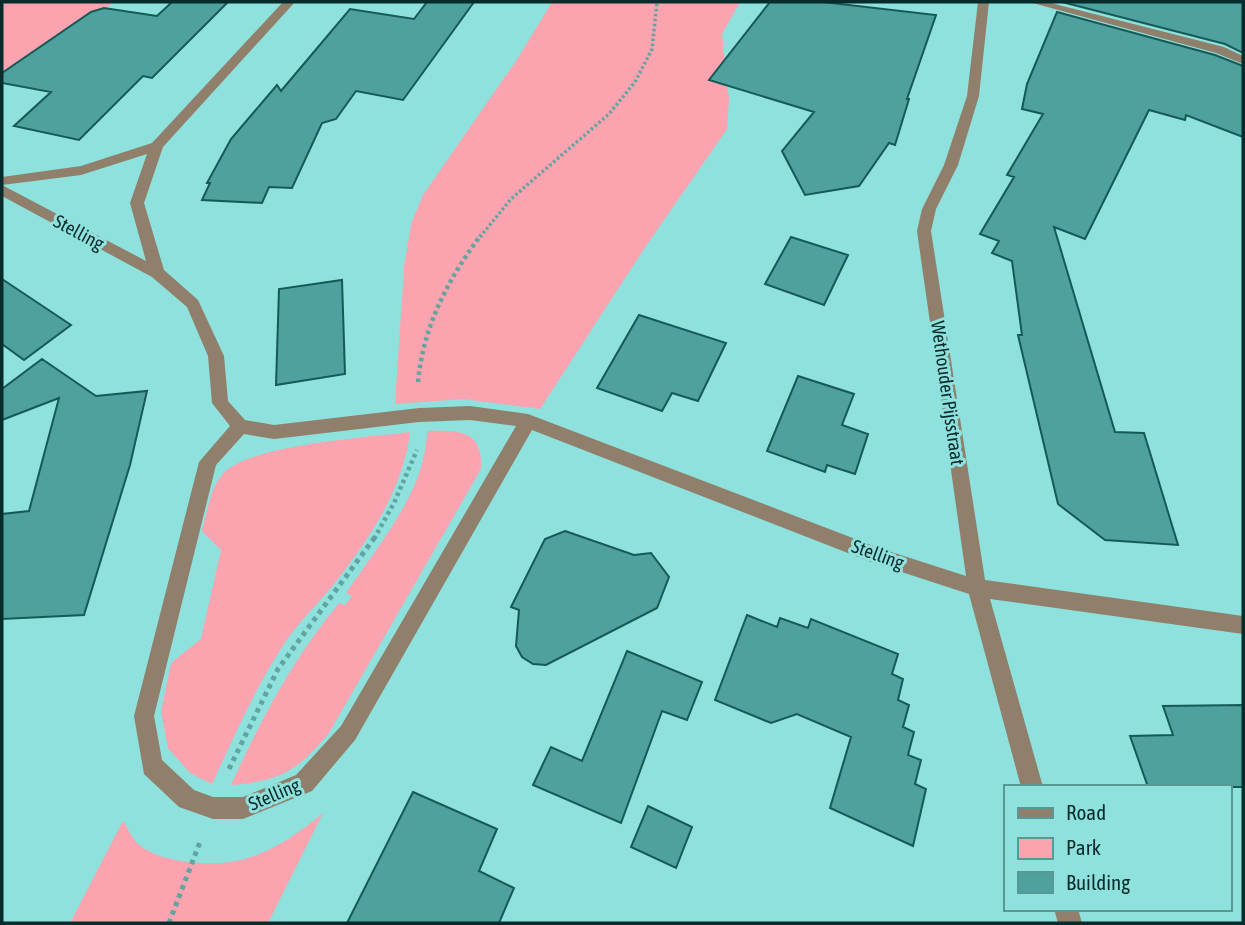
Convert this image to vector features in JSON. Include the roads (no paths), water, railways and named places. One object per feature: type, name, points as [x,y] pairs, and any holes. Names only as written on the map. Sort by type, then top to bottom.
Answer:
[{"type":"street","points":[[157,273],[138,203],[157,146],[289,2]]},
{"type":"street","points":[[1035,2],[1220,50],[1243,60]]},
{"type":"street","name":"Wethouder Pijsstraat","points":[[980,4],[973,96],[951,165],[929,209],[924,232],[977,588],[1031,785]]},
{"type":"street","points":[[2,181],[57,177],[116,163],[157,146]]},
{"type":"street","name":"Stelling","points":[[2,190],[157,273],[193,304],[216,356],[220,403],[240,426],[274,432],[419,415],[470,413],[528,421],[878,556],[977,588],[1243,625]]},
{"type":"street","name":"Stelling","points":[[240,426],[208,462],[144,716],[152,766],[187,799],[213,808],[243,808],[304,783],[348,733],[528,421]]}]
